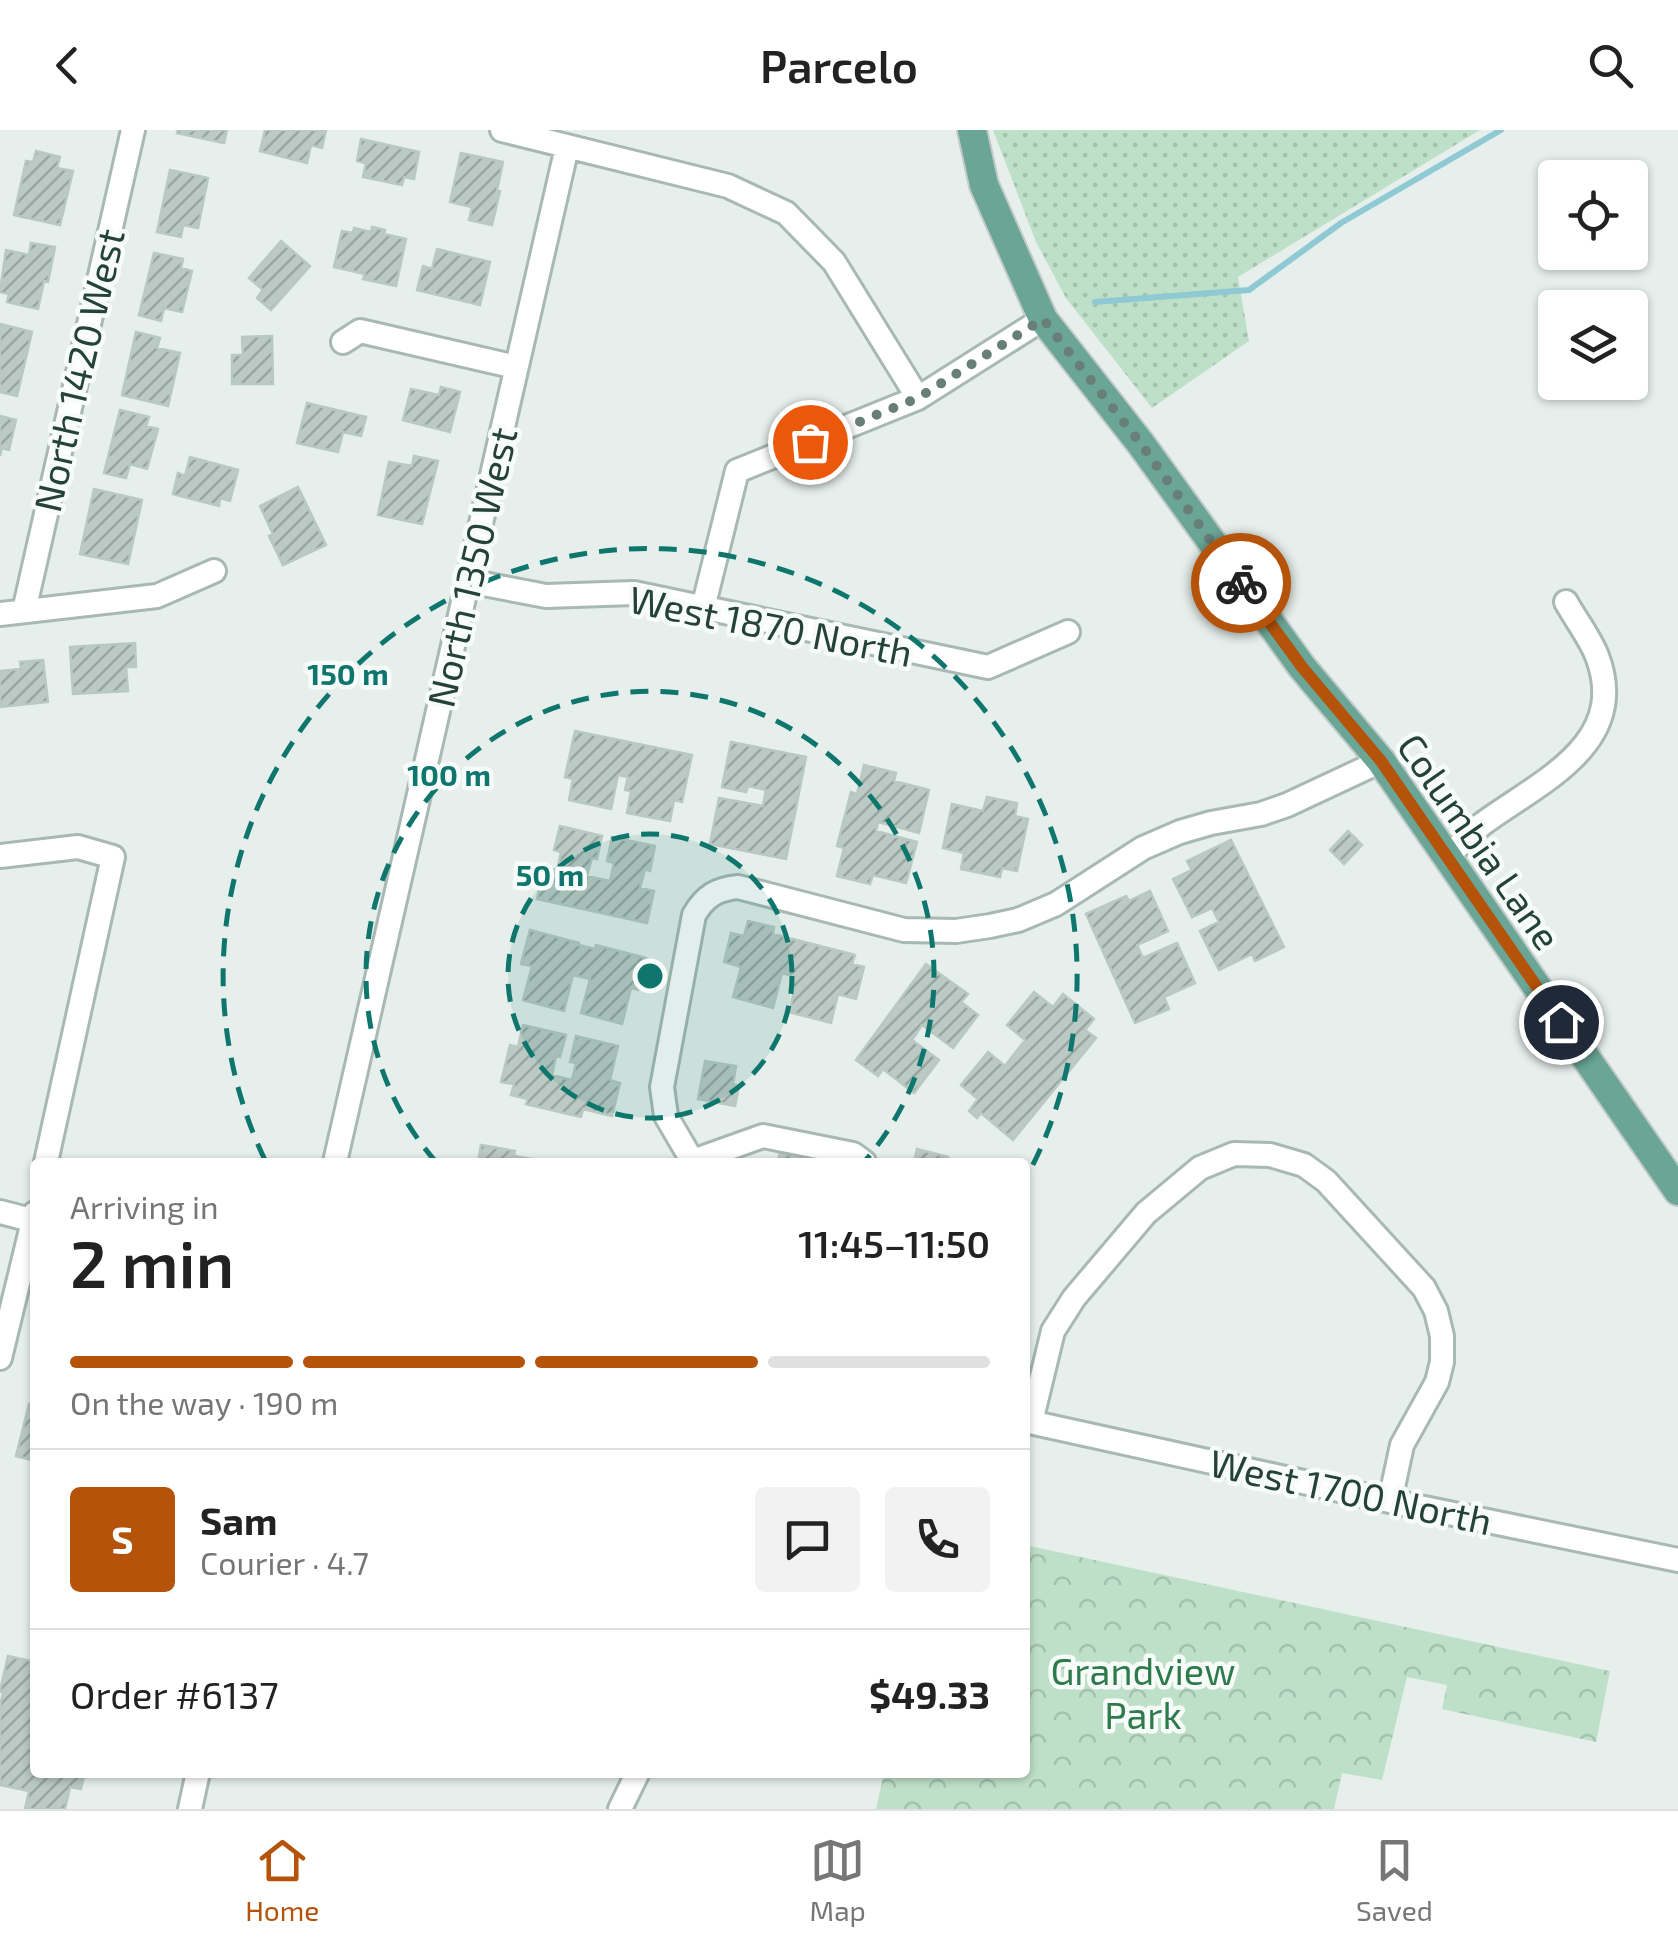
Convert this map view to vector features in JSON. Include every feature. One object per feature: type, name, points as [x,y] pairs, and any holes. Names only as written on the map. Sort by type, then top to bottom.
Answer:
[{"type":"main road","name":"Columbia Lane","points":[[972,130],[984,185],[1043,319],[1141,444],[1302,667],[1381,761],[1678,1191]]},
{"type":"street","points":[[502,130],[728,186],[786,213],[834,262],[918,398]]},
{"type":"street","name":"North 1420 West","points":[[12,612],[124,132]]},
{"type":"street","name":"North 1350 West","points":[[335,1158],[567,147]]},
{"type":"street","points":[[704,608],[737,471],[918,398],[1043,319]]},
{"type":"street","points":[[343,342],[360,331],[516,367]]},
{"type":"street","points":[[12,612],[157,596],[214,572]]},
{"type":"street","name":"West 1870 North","points":[[468,580],[546,596],[634,594],[988,667],[1068,632]]},
{"type":"street","points":[[1446,857],[1478,828],[1568,765],[1592,735],[1602,702],[1602,676],[1597,655],[1566,602]]},
{"type":"street","points":[[691,1158],[666,1116],[662,1087],[694,916],[706,898],[722,889],[738,887],[904,930],[956,931],[990,926],[1018,920],[1056,904],[1110,867],[1168,837],[1288,806],[1381,761]]},
{"type":"street","points":[[0,856],[78,848],[113,857],[47,1158]]},
{"type":"street","points":[[702,1158],[763,1136],[858,1158]]},
{"type":"street","points":[[1030,1415],[1053,1331],[1074,1298],[1146,1214],[1200,1168],[1234,1154],[1270,1155],[1304,1165],[1326,1181],[1424,1288],[1436,1311],[1442,1336],[1442,1362],[1437,1382],[1402,1445],[1390,1500]]},
{"type":"street","points":[[0,1212],[30,1217]]},
{"type":"street","points":[[0,1358],[30,1234]]},
{"type":"street","name":"West 1700 North","points":[[1030,1422],[1678,1560]]},
{"type":"street","points":[[190,1809],[197,1778]]},
{"type":"street","points":[[620,1809],[635,1778]]},
{"type":"green space","points":[[993,130],[1480,130],[1238,277],[1249,341],[1152,408],[1066,298],[1036,242]]},
{"type":"green space","name":"Grandview Park","points":[[1030,1546],[1610,1671],[1596,1742],[1442,1709],[1447,1685],[1407,1677],[1382,1780],[1342,1773],[1334,1809],[876,1809],[883,1778],[1030,1778]]},
{"type":"building","points":[[227,130],[224,143],[177,133]]},
{"type":"building","points":[[265,130],[326,130],[322,148],[311,145],[307,163],[260,151]]},
{"type":"building","points":[[361,139],[419,152],[414,179],[404,177],[402,185],[363,177],[366,163],[357,161]]},
{"type":"building","points":[[36,151],[60,157],[57,168],[73,171],[60,225],[14,215],[26,161],[33,162]]},
{"type":"building","points":[[461,153],[503,162],[492,225],[469,220],[472,207],[450,202]]},
{"type":"building","points":[[170,170],[208,178],[198,228],[183,225],[181,237],[157,232]]},
{"type":"building","points":[[372,227],[406,239],[396,286],[334,267],[342,231],[353,233],[354,228],[371,232]]},
{"type":"building","points":[[281,241],[310,266],[271,310],[257,298],[263,290],[249,278]]},
{"type":"building","points":[[31,243],[55,247],[38,309],[7,302],[9,294],[0,292],[6,250],[29,255]]},
{"type":"building","points":[[437,249],[490,262],[480,305],[417,290],[423,266],[432,269]]},
{"type":"building","points":[[154,253],[183,259],[181,268],[192,271],[182,312],[164,308],[161,321],[139,315]]},
{"type":"building","points":[[0,324],[32,332],[17,396],[0,392]]},
{"type":"building","points":[[136,332],[160,338],[157,348],[180,353],[168,406],[122,395]]},
{"type":"building","points":[[272,336],[273,384],[232,384],[232,355],[243,355],[242,337]]},
{"type":"building","points":[[441,387],[460,392],[450,432],[403,420],[411,389],[439,395]]},
{"type":"building","points":[[307,403],[366,417],[361,436],[343,432],[338,452],[297,443]]},
{"type":"building","points":[[120,410],[149,417],[146,426],[158,429],[147,469],[130,464],[126,478],[104,473]]},
{"type":"building","points":[[0,416],[16,420],[9,450],[2,448],[0,456]]},
{"type":"building","points":[[414,456],[438,461],[422,524],[378,515],[389,462],[412,466]]},
{"type":"building","points":[[190,457],[238,470],[230,501],[220,498],[219,506],[173,494],[178,473],[185,476]]},
{"type":"building","points":[[298,487],[326,545],[283,565],[260,506]]},
{"type":"building","points":[[94,489],[142,500],[128,564],[80,554]]},
{"type":"building","points":[[135,643],[136,667],[126,667],[128,691],[73,694],[70,647]]},
{"type":"building","points":[[43,660],[48,702],[0,707],[0,671],[21,669],[20,662]]},
{"type":"building","points":[[575,731],[692,755],[682,802],[674,800],[670,821],[627,813],[631,791],[625,790],[628,777],[618,775],[611,809],[569,800],[573,779],[565,777]]},
{"type":"building","points":[[731,742],[806,757],[786,859],[710,844],[719,798],[763,806],[766,790],[748,786],[746,792],[722,787]]},
{"type":"building","points":[[864,765],[896,773],[894,781],[929,790],[919,833],[878,822],[876,831],[917,842],[906,883],[873,875],[870,884],[837,876],[844,848],[837,846],[851,792],[857,794]]},
{"type":"building","points":[[987,797],[1017,803],[1015,816],[1028,819],[1017,871],[1002,868],[1000,877],[961,869],[964,853],[943,848],[952,804],[983,811]]},
{"type":"building","points":[[560,826],[602,836],[597,859],[592,858],[587,876],[610,881],[614,863],[607,861],[612,837],[655,846],[650,871],[645,869],[640,888],[654,891],[647,923],[537,899],[544,867],[557,870],[561,852],[554,850]]},
{"type":"building","points":[[1348,831],[1362,845],[1344,864],[1330,850]]},
{"type":"building","points":[[1231,840],[1284,947],[1255,961],[1252,954],[1219,970],[1200,931],[1219,922],[1212,908],[1192,917],[1173,879],[1192,870],[1187,861]]},
{"type":"building","points":[[1150,891],[1168,931],[1137,945],[1143,958],[1177,943],[1195,983],[1164,997],[1169,1009],[1135,1023],[1086,914],[1126,896],[1129,901]]},
{"type":"building","points":[[748,921],[774,927],[773,934],[855,955],[852,964],[864,967],[856,999],[838,994],[831,1023],[789,1012],[795,988],[790,987],[793,976],[782,973],[773,1008],[733,997],[741,967],[724,962],[731,933],[744,936]]},
{"type":"building","points":[[530,930],[595,949],[596,945],[646,958],[638,990],[631,988],[622,1024],[581,1013],[590,979],[573,975],[564,1011],[523,1000],[532,966],[521,964]]},
{"type":"building","points":[[926,964],[968,994],[961,1002],[978,1015],[953,1048],[922,1025],[912,1040],[939,1060],[914,1093],[883,1069],[878,1076],[856,1060]]},
{"type":"building","points":[[1034,992],[1053,1007],[1063,994],[1094,1019],[1085,1030],[1096,1038],[1013,1140],[981,1113],[977,1118],[969,1111],[978,1099],[961,1085],[988,1052],[1005,1066],[1025,1040],[1007,1025]]},
{"type":"building","points":[[523,1025],[566,1035],[552,1075],[572,1080],[576,1063],[570,1062],[576,1036],[618,1046],[610,1080],[620,1083],[612,1116],[583,1109],[581,1117],[526,1104],[528,1099],[511,1095],[514,1084],[501,1082],[510,1045],[518,1047]]},
{"type":"building","points":[[705,1061],[736,1066],[733,1084],[739,1086],[735,1106],[698,1099]]},
{"type":"building","points":[[481,1145],[515,1151],[514,1156],[526,1158],[479,1158]]},
{"type":"building","points":[[917,1149],[948,1157],[948,1158],[915,1158]]},
{"type":"building","points":[[780,1152],[805,1158],[779,1158]]},
{"type":"building","points":[[29,1404],[30,1460],[16,1456]]},
{"type":"building","points":[[8,1656],[30,1661],[30,1778],[84,1778],[81,1789],[70,1787],[65,1809],[25,1809],[29,1791],[0,1785],[0,1691]]},
{"type":"waterway","points":[[1095,302],[1249,290],[1341,223],[1501,130]]},
{"type":"way so far","points":[[810,442],[918,398],[1043,319],[1141,444],[1241,583]]},
{"type":"route","points":[[1241,583],[1302,667],[1381,761],[1561,1022]]}]
